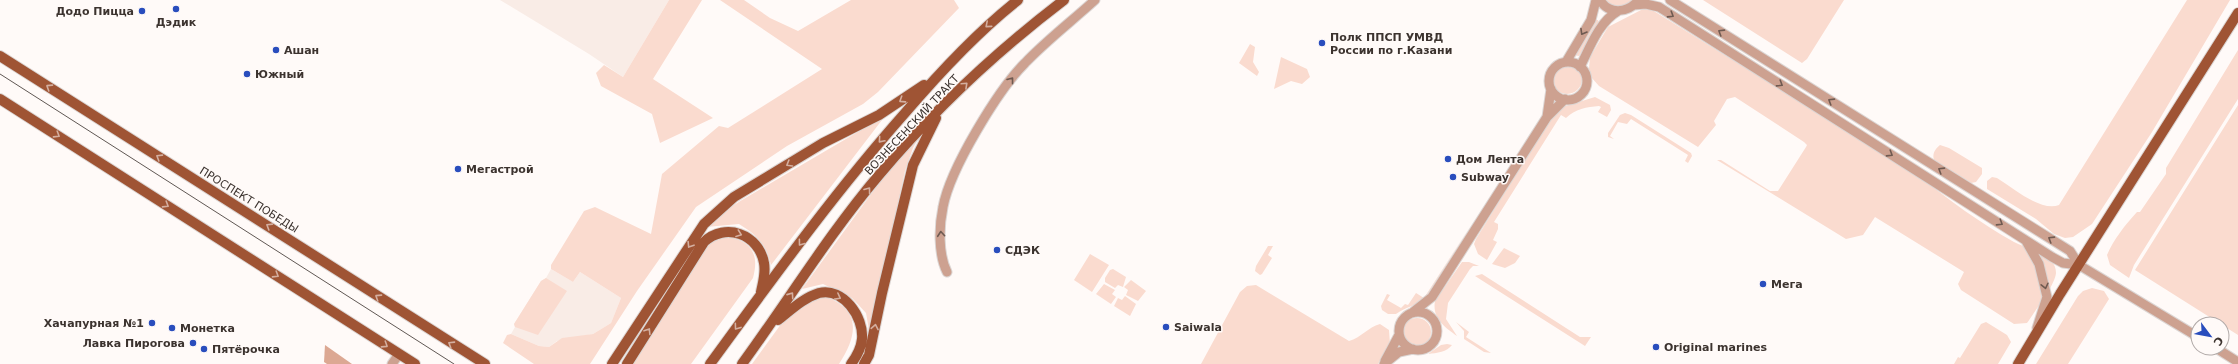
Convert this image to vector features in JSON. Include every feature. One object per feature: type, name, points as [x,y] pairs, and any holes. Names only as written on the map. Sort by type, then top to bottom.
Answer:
[{"type":"main road","name":"ВОЗНЕСЕНСКИЙ ТРАКТ","points":[[710,364],[760,295],[868,154],[935,79],[987,25],[1018,0]]},
{"type":"main road","name":"ВОЗНЕСЕНСКИЙ ТРАКТ","points":[[742,364],[879,175],[940,108],[1018,35],[1064,0]]},
{"type":"main road","points":[[2018,364],[2238,13]]},
{"type":"main road","name":"ПРОСПЕКТ ПОБЕДЫ","points":[[0,56],[485,364]]},
{"type":"main road","points":[[612,364],[704,224],[734,197],[823,143],[879,115],[935,79]]},
{"type":"main road","points":[[0,99],[416,364]]},
{"type":"main road","points":[[864,364],[869,355],[882,292],[913,165],[940,108]]},
{"type":"main road","points":[[627,364],[704,242],[712,234],[734,232],[745,236],[758,248],[764,262],[765,274],[760,295]]},
{"type":"main road","points":[[769,327],[802,301],[820,293],[836,295],[847,302],[858,315],[862,337],[859,352],[851,364]]},
{"type":"street","points":[[948,272],[943,263],[940,227],[943,206],[951,184],[980,125],[1025,63],[1095,0]]},
{"type":"street","points":[[1566,62],[1590,20],[1596,0]]},
{"type":"street","points":[[1600,0],[1606,7],[1618,11]]},
{"type":"street","points":[[1670,0],[2065,247],[2070,251],[2079,265]]},
{"type":"street","points":[[1580,66],[1603,24],[1610,16],[1637,3],[1659,8],[2063,263],[2079,265],[2190,332]]},
{"type":"street","points":[[1547,117],[1551,89],[1549,83],[1551,72],[1560,64],[1566,62],[1580,66],[1586,78],[1584,90],[1576,98],[1565,99],[1559,97],[1551,89]]},
{"type":"street","points":[[1384,364],[1399,335],[1402,321],[1432,297],[1547,117],[1565,99]]},
{"type":"street","points":[[2024,238],[2039,264],[2047,297],[2032,343]]},
{"type":"street","points":[[1431,316],[1432,297]]},
{"type":"street","points":[[1384,364],[1399,352],[1425,348],[1434,341],[1437,327],[1431,316],[1426,313],[1413,312]]},
{"type":"street","points":[[1399,335],[1404,344],[1413,349]]},
{"type":"street","points":[[392,364],[399,354]]},
{"type":"street","points":[[2229,356],[2238,362]]},
{"type":"shaded area","points":[[500,0],[669,0],[623,77],[589,54]]},
{"type":"shaded area","points":[[669,0],[702,0],[653,79],[713,118],[660,143],[652,114],[601,86],[596,73],[604,65],[623,77]]},
{"type":"shaded area","points":[[720,0],[744,0],[770,18],[798,31],[851,0],[954,0],[959,8],[878,92],[863,104],[787,146],[696,207],[637,291],[590,364],[534,364],[503,343],[507,335],[511,334],[539,346],[549,347],[562,338],[593,334],[611,323],[621,298],[580,272],[573,282],[551,269],[551,265],[584,211],[595,207],[651,234],[662,174],[719,126],[728,128],[822,69]]},
{"type":"shaded area","points":[[1604,0],[1635,0],[1627,5],[1616,6]]},
{"type":"shaded area","points":[[1703,0],[1844,0],[1807,59],[1802,63]]},
{"type":"shaded area","points":[[2187,0],[2230,0],[2152,132],[2092,224],[2073,237],[2065,238],[2054,234],[2036,219],[1987,189],[1987,181],[1992,177],[1997,178],[2027,198],[2036,202],[2044,205],[2059,205]]},
{"type":"shaded area","points":[[1649,8],[1919,176],[1989,227],[2014,242],[2046,256],[2055,266],[2055,278],[2044,298],[2027,323],[2014,324],[1961,290],[1958,284],[1964,272],[1875,217],[1863,235],[1846,239],[1717,160],[1721,160],[1770,191],[1778,191],[1807,145],[1735,97],[1727,99],[1714,121],[1716,125],[1698,147],[1599,86],[1591,77],[1589,69],[1590,57],[1608,27],[1643,9]]},
{"type":"shaded area","points":[[1595,20],[1598,20],[1599,23],[1579,56],[1573,55]]},
{"type":"shaded area","points":[[1250,44],[1255,47],[1253,62],[1259,72],[1257,76],[1239,63]]},
{"type":"shaded area","points":[[2238,50],[2238,99],[2134,265],[2129,278],[2110,265],[2107,255],[2116,238],[2137,212],[2140,212],[2166,174],[2166,168]]},
{"type":"shaded area","points":[[1281,57],[1307,69],[1310,77],[1302,84],[1291,81],[1274,89]]},
{"type":"shaded area","points":[[1567,64],[1578,68],[1582,79],[1578,90],[1567,94],[1556,90],[1552,79],[1556,68]]},
{"type":"shaded area","points":[[1595,97],[1610,105],[1611,110],[1607,117],[1598,112],[1601,107],[1599,106],[1581,109],[1573,112],[1566,118],[1561,115],[1494,222],[1498,224],[1498,229],[1493,240],[1497,242],[1487,260],[1478,254],[1474,244],[1476,239],[1556,109]]},
{"type":"shaded area","points":[[2238,105],[2238,335],[2230,330],[2230,316],[2208,316],[2135,270]]},
{"type":"shaded area","points":[[1625,113],[1631,115],[1691,153],[1692,156],[1688,163],[1685,161],[1688,155],[1631,119],[1627,124],[1618,122],[1610,136],[1614,139],[1608,137],[1608,133],[1620,115]]},
{"type":"shaded area","points":[[885,116],[771,265],[766,251],[760,241],[756,236],[739,224],[706,227],[718,215],[742,200]]},
{"type":"shaded area","points":[[922,132],[913,148],[905,171],[870,335],[866,313],[852,298],[823,284],[802,289],[885,175]]},
{"type":"shaded area","points":[[1940,145],[1949,148],[1982,168],[1982,174],[1976,182],[1971,183],[1934,160],[1934,152]]},
{"type":"shaded area","points":[[1471,225],[1425,298],[1396,314],[1388,314],[1382,310],[1381,306],[1387,294],[1390,295],[1387,300],[1401,308],[1405,304],[1408,305],[1416,293],[1424,298]]},
{"type":"shaded area","points":[[726,236],[741,241],[751,249],[755,261],[753,278],[691,364],[631,364],[700,254],[714,239]]},
{"type":"shaded area","points":[[1268,246],[1273,246],[1268,255],[1272,258],[1260,275],[1255,271],[1256,266]]},
{"type":"shaded area","points":[[1504,248],[1520,256],[1515,263],[1505,268],[1492,264]]},
{"type":"shaded area","points":[[1090,254],[1109,265],[1092,292],[1074,280]]},
{"type":"shaded area","points":[[1462,262],[1469,262],[1479,266],[1473,266],[1470,269],[1448,303],[1446,319],[1457,336],[1440,322],[1435,312],[1435,301]]},
{"type":"shaded area","points":[[551,269],[573,282],[580,272],[621,298],[611,323],[593,334],[557,341],[549,347],[539,346],[511,334],[515,327],[514,324],[541,281],[546,278]]},
{"type":"shaded area","points":[[1113,269],[1126,277],[1123,287],[1118,285],[1115,288],[1105,282],[1105,278],[1110,270]]},
{"type":"shaded area","points":[[1482,274],[1580,337],[1591,337],[1585,346],[1475,276]]},
{"type":"shaded area","points":[[546,278],[567,291],[538,335],[515,327],[514,324],[541,281]]},
{"type":"shaded area","points":[[1131,280],[1146,291],[1138,301],[1126,295],[1128,290],[1124,287]]},
{"type":"shaded area","points":[[1104,284],[1115,290],[1112,294],[1116,297],[1111,304],[1096,294]]},
{"type":"shaded area","points":[[1256,285],[1349,341],[1357,338],[1376,325],[1380,324],[1389,330],[1390,344],[1378,364],[1201,364],[1240,292],[1247,286]]},
{"type":"shaded area","points":[[2092,288],[2104,291],[2109,299],[2068,364],[2036,364],[2078,296],[2083,291]]},
{"type":"shaded area","points":[[821,295],[834,300],[844,307],[850,314],[853,332],[846,353],[839,364],[752,364],[800,298]]},
{"type":"shaded area","points":[[1125,296],[1136,304],[1130,316],[1114,306],[1118,298],[1122,300]]},
{"type":"shaded area","points":[[1417,318],[1427,322],[1431,332],[1427,342],[1417,346],[1407,342],[1403,332],[1407,322]]},
{"type":"shaded area","points":[[1456,322],[1469,332],[1466,337],[1491,353],[1484,352],[1464,339],[1464,331]]},
{"type":"shaded area","points":[[1986,322],[2007,335],[2011,342],[1998,364],[1954,364],[1958,357],[1960,358],[1981,324]]},
{"type":"shaded area","points":[[325,345],[352,364],[327,364],[324,362]]},
{"type":"shaded area","points":[[1441,345],[1452,345],[1445,351],[1428,354]]},
{"type":"tram line","points":[[0,74],[454,364]]},
{"type":"place","name":"Дэдик","points":[[176,9]]},
{"type":"place","name":"Додо Пицца","points":[[142,11]]},
{"type":"place","name":"Полк ППСП УМВД России по г.Казани","points":[[1322,43]]},
{"type":"place","name":"Ашан","points":[[276,50]]},
{"type":"place","name":"Южный","points":[[247,74]]},
{"type":"place","name":"Дом Лента","points":[[1448,159]]},
{"type":"place","name":"Мегастрой","points":[[458,169]]},
{"type":"place","name":"Subway","points":[[1453,177]]},
{"type":"place","name":"СДЭК","points":[[997,250]]},
{"type":"place","name":"Мега","points":[[1763,284]]},
{"type":"place","name":"Хачапурная №1","points":[[152,323]]},
{"type":"place","name":"Saiwala","points":[[1166,327]]},
{"type":"place","name":"Монетка","points":[[172,328]]},
{"type":"place","name":"Лавка Пирогова","points":[[193,343]]},
{"type":"place","name":"Original marines","points":[[1656,347]]},
{"type":"place","name":"Пятёрочка","points":[[204,349]]}]
